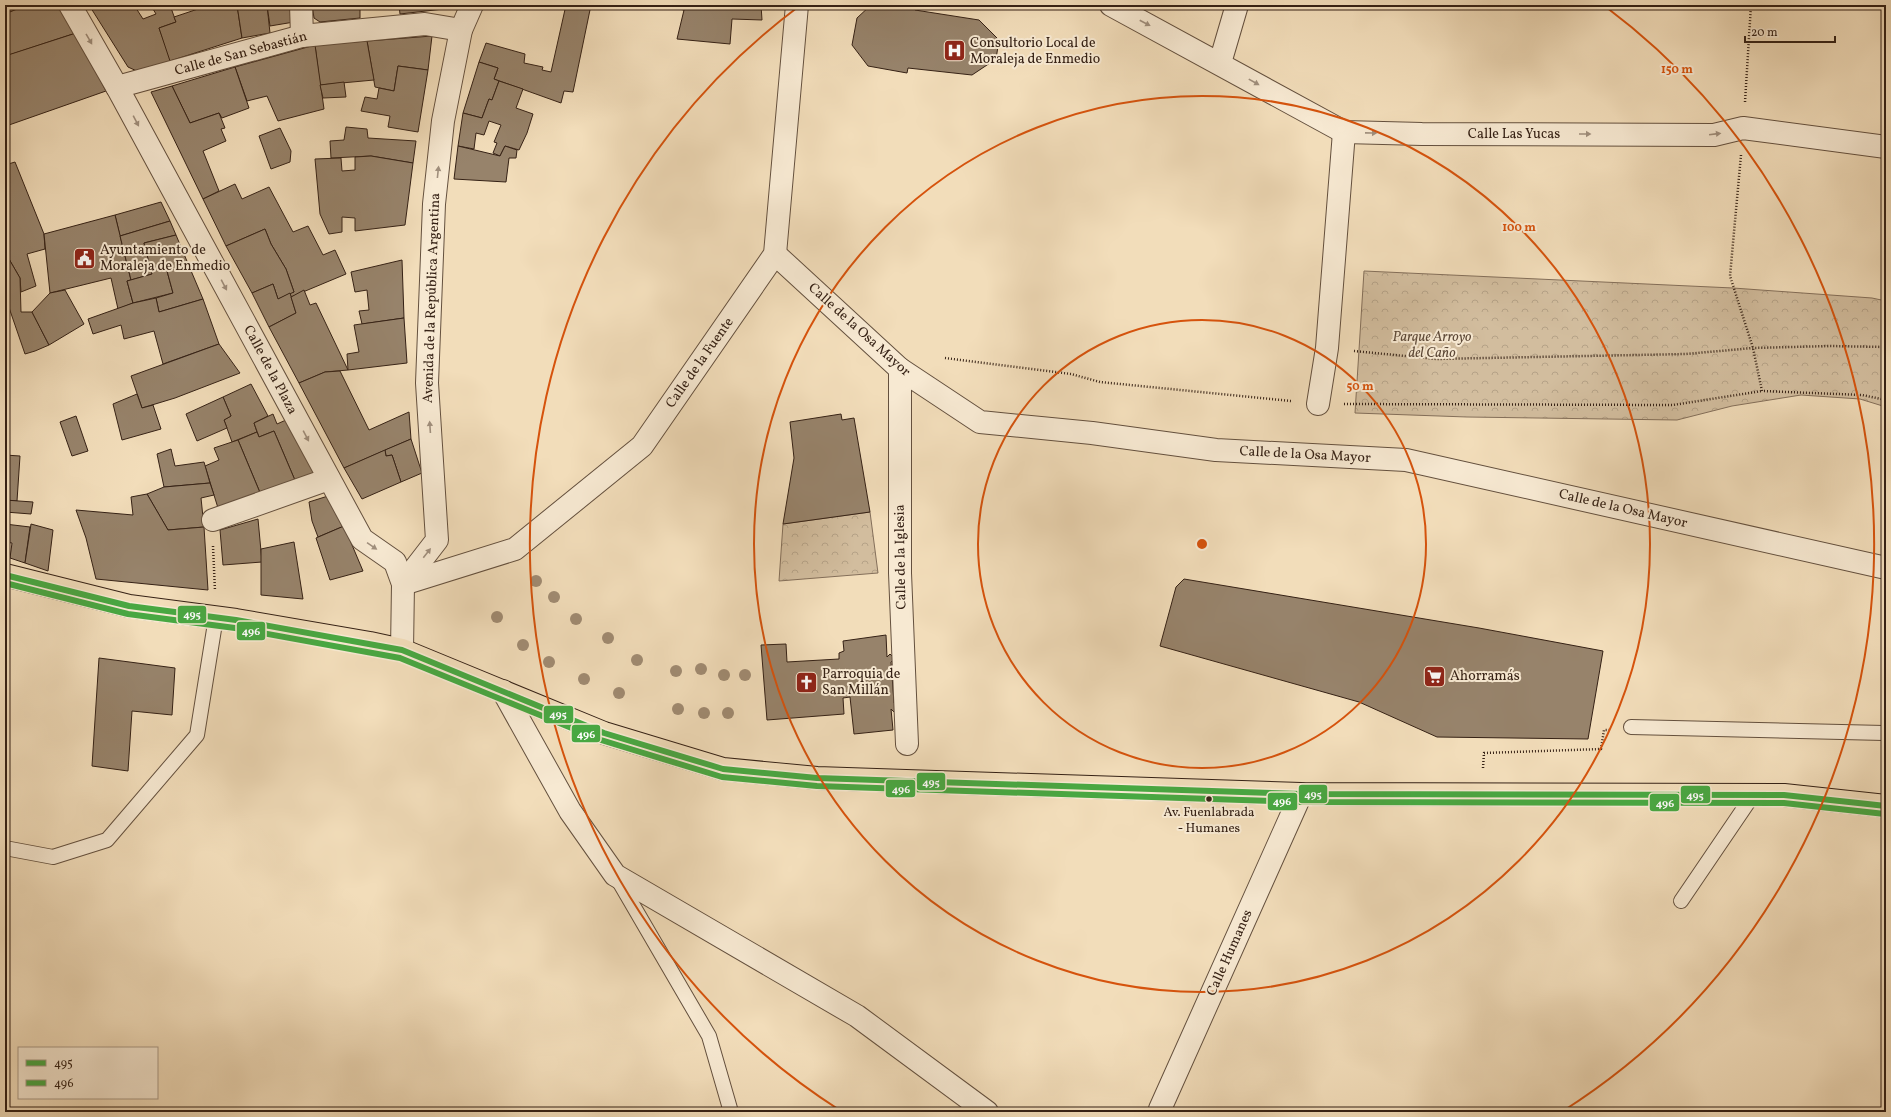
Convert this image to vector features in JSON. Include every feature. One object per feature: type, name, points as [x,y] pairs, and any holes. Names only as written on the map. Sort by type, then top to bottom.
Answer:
[{"type":"main road","points":[[5,575],[129,606],[216,617],[402,650],[604,733],[723,769],[817,778],[1301,794],[1784,795],[1886,806]]},
{"type":"street","name":"Calle de la Plaza","points":[[70,5],[117,87],[362,539],[395,562],[403,584],[402,650]]},
{"type":"street","points":[[301,5],[302,36]]},
{"type":"street","name":"Avenida de la República Argentina","points":[[403,584],[437,540],[427,383],[434,204],[443,121],[461,30],[472,5]]},
{"type":"street","name":"Calle de la Fuente","points":[[403,584],[515,549],[642,446],[775,254],[796,5]]},
{"type":"street","name":"Calle Las Yucas","points":[[1111,5],[1220,63],[1344,132],[1422,134],[1714,135],[1744,128],[1886,147]]},
{"type":"street","points":[[1220,63],[1237,5]]},
{"type":"street","name":"Calle de San Sebastián","points":[[117,87],[302,36],[425,24],[461,30]]},
{"type":"street","points":[[1318,404],[1328,348],[1344,132]]},
{"type":"street","name":"Calle de la Osa Mayor","points":[[775,254],[900,369],[980,422],[1092,433],[1216,450],[1406,460],[1886,568]]},
{"type":"street","name":"Calle de la Iglesia","points":[[900,369],[900,573],[907,744]]},
{"type":"street","points":[[212,520],[329,479]]},
{"type":"street","points":[[503,691],[570,811],[615,875],[857,1016],[987,1112]]},
{"type":"street","name":"Calle Humanes","points":[[1159,1111],[1301,794]]},
{"type":"lane","points":[[5,848],[53,857],[107,840],[197,735],[216,617]]},
{"type":"lane","points":[[1631,728],[1884,733],[1886,735]]},
{"type":"lane","points":[[1681,902],[1753,795]]},
{"type":"lane","points":[[615,875],[709,1036],[731,1112]]},
{"type":"path","points":[[1751,5],[1744,128],[1730,276],[1753,348],[1762,391]]},
{"type":"path","points":[[1328,348],[1436,359],[1686,354],[1753,348],[1886,347]]},
{"type":"path","points":[[945,358],[1072,374],[1100,382],[1318,404],[1673,405],[1762,391],[1862,395],[1886,400]]},
{"type":"path","points":[[212,520],[216,617]]},
{"type":"path","points":[[1480,794],[1484,753],[1601,749],[1604,730],[1631,728]]},
{"type":"green space","name":"Parque Arroyo del Caño","points":[[1364,271],[1733,288],[1872,298],[1886,301],[1886,407],[1860,399],[1801,395],[1732,406],[1677,420],[1467,417],[1355,413]]},
{"type":"green space","points":[[870,512],[878,573],[779,581],[783,524]]},
{"type":"building","points":[[5,5],[27,5],[5,14]]},
{"type":"building","points":[[27,5],[59,5],[76,33],[9,55],[5,45],[5,14]]},
{"type":"building","points":[[89,5],[134,5],[143,19],[156,14],[153,9],[163,5],[170,5],[176,22],[159,28],[172,63],[139,72],[128,67]]},
{"type":"building","points":[[210,5],[237,5],[242,38],[170,61],[159,28],[176,22],[174,17]]},
{"type":"building","points":[[237,5],[267,5],[270,33],[242,38]]},
{"type":"building","points":[[267,5],[296,5],[294,22],[270,26]]},
{"type":"building","points":[[312,5],[360,5],[360,18],[320,22],[314,18]]},
{"type":"building","points":[[399,5],[453,5],[452,8],[400,14]]},
{"type":"building","points":[[566,5],[591,5],[573,92],[564,91],[561,103],[494,79],[498,68],[479,62],[486,43],[525,54],[524,63],[543,67],[542,70],[551,72]]},
{"type":"building","points":[[657,5],[761,5],[762,20],[732,19],[730,44],[677,39],[684,10]]},
{"type":"building","points":[[871,5],[916,6],[915,10],[979,20],[999,40],[996,59],[972,75],[908,68],[907,73],[868,66],[852,45],[857,18]]},
{"type":"building","points":[[76,33],[106,91],[9,125],[5,115],[5,56]]},
{"type":"building","points":[[432,36],[428,70],[398,66],[394,91],[375,87],[367,41]]},
{"type":"building","points":[[367,41],[374,80],[320,85],[315,45]]},
{"type":"building","points":[[315,45],[324,109],[278,121],[267,96],[247,101],[235,67]]},
{"type":"building","points":[[479,62],[498,68],[494,79],[499,81],[492,100],[489,99],[482,118],[463,113]]},
{"type":"building","points":[[398,66],[428,70],[418,132],[388,127],[390,116],[361,111],[365,97],[377,99],[379,88],[394,91]]},
{"type":"building","points":[[235,67],[249,108],[222,118],[219,113],[190,123],[172,86]]},
{"type":"building","points":[[499,81],[523,89],[516,108],[533,114],[527,133],[519,150],[505,146],[500,156],[493,153],[497,143],[494,142],[501,125],[489,121],[484,135],[476,133],[474,149],[458,146],[463,113],[482,118],[489,99],[492,100]]},
{"type":"building","points":[[344,82],[346,97],[323,98],[320,85]]},
{"type":"building","points":[[172,86],[190,123],[219,113],[225,128],[221,129],[226,141],[203,151],[219,191],[203,199],[151,92]]},
{"type":"building","points":[[346,127],[367,129],[368,138],[416,141],[413,163],[371,156],[331,158],[330,141],[344,140]]},
{"type":"building","points":[[280,128],[291,151],[290,162],[271,169],[259,136]]},
{"type":"building","points":[[458,146],[500,156],[505,146],[517,150],[516,158],[509,158],[506,182],[454,179]]},
{"type":"building","points":[[371,156],[413,163],[405,225],[355,231],[355,218],[342,217],[342,232],[329,234],[320,214],[315,159],[341,158],[342,171],[355,170],[355,157]]},
{"type":"building","points":[[15,162],[44,234],[45,249],[27,254],[36,286],[21,292],[20,278],[9,259],[5,260],[5,165]]},
{"type":"building","points":[[235,184],[242,199],[269,187],[293,232],[308,226],[323,255],[335,250],[346,274],[291,297],[290,293],[294,292],[286,269],[271,244],[265,229],[226,246],[203,199]]},
{"type":"building","points":[[161,202],[170,221],[120,236],[115,215]]},
{"type":"building","name":"Ayuntamiento de Moraleja de Enmedio","points":[[115,215],[131,280],[127,281],[133,303],[118,309],[111,278],[50,293],[44,234]]},
{"type":"building","points":[[170,221],[176,235],[144,243],[152,274],[131,280],[120,236]]},
{"type":"building","points":[[265,229],[271,244],[286,269],[294,292],[278,299],[273,284],[252,293],[226,246]]},
{"type":"building","points":[[176,235],[189,266],[167,271],[173,293],[133,303],[127,281],[152,274],[144,243]]},
{"type":"building","points":[[9,259],[20,278],[21,312],[32,312],[49,345],[25,354],[5,296],[5,260]]},
{"type":"building","points":[[402,260],[404,318],[362,324],[359,311],[369,310],[367,290],[355,292],[351,272]]},
{"type":"building","points":[[189,266],[203,299],[159,312],[156,298],[173,293],[167,271]]},
{"type":"building","points":[[273,284],[278,299],[290,293],[296,313],[269,327],[252,293]]},
{"type":"building","points":[[65,290],[84,324],[49,345],[32,312],[50,293]]},
{"type":"building","points":[[304,290],[310,305],[316,303],[348,370],[325,372],[299,383],[269,327],[296,313],[291,297]]},
{"type":"building","points":[[156,298],[159,312],[203,299],[219,344],[163,364],[154,331],[124,339],[121,325],[93,334],[88,319],[133,303]]},
{"type":"building","points":[[404,318],[407,363],[348,370],[347,354],[359,352],[354,325]]},
{"type":"building","points":[[219,344],[240,373],[175,398],[142,408],[131,376]]},
{"type":"building","points":[[340,371],[369,430],[409,412],[411,439],[344,468],[299,383],[325,372]]},
{"type":"building","points":[[251,384],[268,416],[254,423],[257,432],[232,442],[224,420],[231,416],[223,397]]},
{"type":"building","points":[[137,394],[142,408],[153,405],[161,429],[122,440],[113,404]]},
{"type":"building","points":[[223,397],[231,416],[224,420],[227,428],[197,441],[186,414]]},
{"type":"building","points":[[273,414],[277,424],[286,420],[319,478],[297,485],[274,431],[259,437],[254,423]]},
{"type":"building","points":[[841,414],[842,420],[854,418],[870,512],[783,524],[794,458],[790,422]]},
{"type":"building","points":[[76,416],[88,451],[72,456],[60,422]]},
{"type":"building","points":[[274,431],[297,485],[261,495],[238,440],[257,432],[259,437]]},
{"type":"building","points":[[411,439],[422,473],[401,482],[392,455],[386,456],[385,450]]},
{"type":"building","points":[[238,440],[261,495],[218,508],[205,466],[219,460],[214,448]]},
{"type":"building","points":[[171,449],[175,466],[204,462],[210,483],[164,487],[157,454]]},
{"type":"building","points":[[385,450],[386,456],[392,455],[401,482],[362,499],[344,468]]},
{"type":"building","points":[[5,455],[20,456],[17,501],[5,500]]},
{"type":"building","points":[[210,483],[214,495],[201,498],[204,527],[168,530],[147,494],[164,487]]},
{"type":"building","points":[[147,494],[168,530],[204,527],[208,590],[96,579],[86,538],[76,510],[133,515],[131,497]]},
{"type":"building","points":[[328,496],[344,526],[318,537],[312,521],[309,502]]},
{"type":"building","points":[[5,500],[33,502],[31,514],[5,512]]},
{"type":"building","points":[[258,519],[262,562],[223,565],[220,530]]},
{"type":"building","points":[[5,524],[30,527],[25,563],[10,558],[12,543],[5,542]]},
{"type":"building","points":[[31,524],[53,530],[48,571],[25,563]]},
{"type":"building","points":[[344,526],[363,571],[330,580],[316,538]]},
{"type":"building","points":[[294,542],[303,599],[261,595],[261,549]]},
{"type":"building","name":"Ahorramás","points":[[1184,579],[1479,628],[1603,651],[1588,739],[1437,737],[1359,702],[1160,646],[1176,587]]},
{"type":"building","points":[[886,635],[887,657],[890,654],[895,659],[891,662],[894,703],[899,708],[894,712],[891,709],[893,730],[854,734],[850,697],[843,698],[844,714],[767,720],[761,645],[786,644],[787,662],[839,659],[839,653],[844,651],[843,641]]},
{"type":"building","points":[[99,658],[175,668],[172,715],[132,711],[128,771],[92,766]]},
{"type":"transit line","name":"495","points":[[5,575],[129,606],[236,620],[402,650],[604,733],[723,769],[817,778],[1301,794],[1784,795],[1886,806]]},
{"type":"transit line","name":"496","points":[[5,583],[128,614],[235,628],[400,658],[601,740],[722,777],[817,786],[1301,802],[1784,803],[1885,814]]},
{"type":"place","name":"Consultorio Local de Moraleja de Enmedio","points":[[954,51]]},
{"type":"place","name":"Ayuntamiento de Moraleja de Enmedio","points":[[85,258]]},
{"type":"place","name":"Ahorramás","points":[[1434,676]]},
{"type":"place","name":"Parroquia de San Millán","points":[[807,682]]},
{"type":"place","name":"Av. Fuenlabrada - Humanes","points":[[1209,799]]}]
